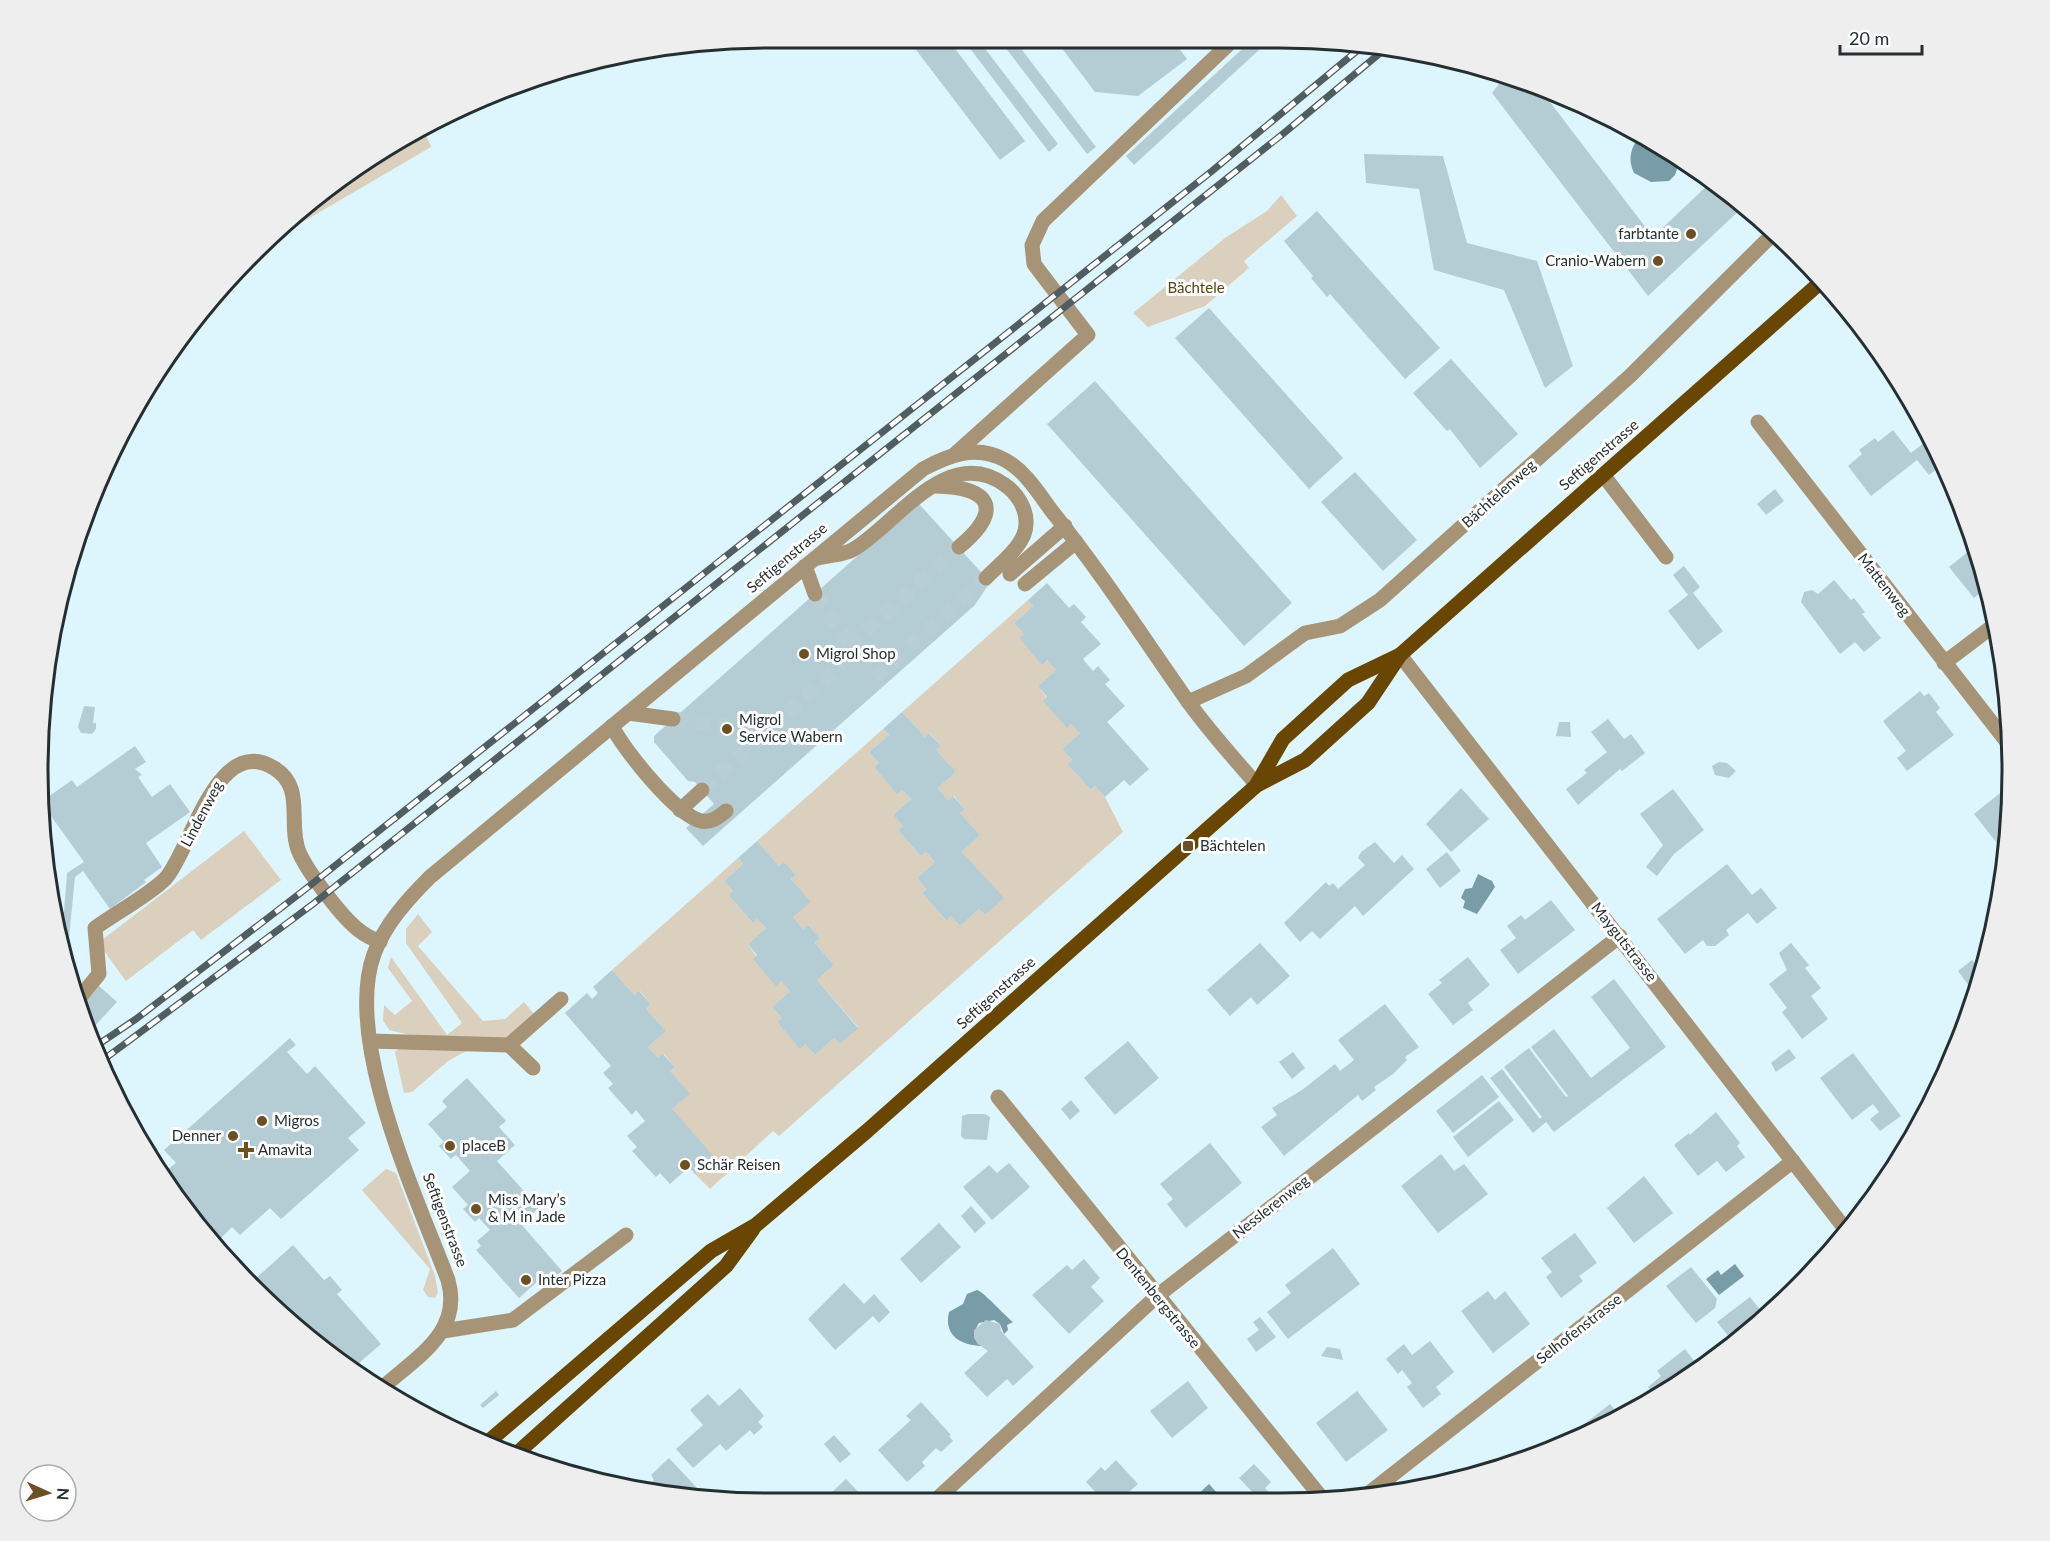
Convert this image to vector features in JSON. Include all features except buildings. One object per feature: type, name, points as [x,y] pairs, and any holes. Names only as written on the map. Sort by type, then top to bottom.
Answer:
[{"type":"main road","name":"Seftigenstrasse","points":[[493,1438],[711,1251],[756,1224],[873,1126],[1257,785],[1305,760],[1368,703],[1400,655],[1816,287]]},
{"type":"main road","name":"Seftigenstrasse","points":[[1257,785],[1283,739],[1348,680],[1400,655]]},
{"type":"main road","name":"Seftigenstrasse","points":[[522,1449],[726,1266],[756,1224]]},
{"type":"street","points":[[955,454],[1088,335],[1034,264],[1032,245],[1043,221],[1223,48]]},
{"type":"street","name":"Bächtelenweg","points":[[1188,702],[1246,676],[1305,633],[1340,626],[1380,600],[1630,376],[1768,239]]},
{"type":"street","name":"Mattenweg","points":[[1758,422],[2000,734]]},
{"type":"street","name":"Seftigenstrasse","points":[[443,1331],[451,1316],[451,1291],[391,1131],[370,1041],[367,995],[369,973],[380,942],[399,912],[430,877],[923,469],[955,454],[982,452],[1010,464],[1027,479],[1132,617],[1188,702],[1257,785]]},
{"type":"street","points":[[814,594],[810,562],[852,551],[912,499],[933,486],[958,475],[979,475],[1006,486],[1022,505],[1027,524],[1023,537],[986,578]]},
{"type":"street","points":[[1604,476],[1666,557]]},
{"type":"street","points":[[933,486],[964,488],[983,498],[986,509],[983,521],[973,535],[959,547]]},
{"type":"street","points":[[1010,574],[1065,526]]},
{"type":"street","points":[[1025,584],[1076,542]]},
{"type":"street","points":[[1944,663],[1988,630]]},
{"type":"street","name":"Maygutstrasse","points":[[1400,655],[1842,1224]]},
{"type":"street","points":[[628,713],[673,719]]},
{"type":"street","points":[[612,726],[624,749],[680,810],[703,821],[717,818],[726,811]]},
{"type":"street","name":"Lindenweg","points":[[83,993],[99,974],[95,928],[165,878],[187,846],[203,808],[218,781],[229,769],[239,765],[261,764],[272,767],[283,775],[294,799],[298,850],[308,868],[359,931],[380,942]]},
{"type":"street","points":[[680,810],[702,790]]},
{"type":"street","name":"Nesslerenweg","points":[[943,1493],[1156,1296],[1620,936]]},
{"type":"street","points":[[509,1045],[561,999]]},
{"type":"street","points":[[370,1041],[509,1045],[533,1068]]},
{"type":"street","name":"Dentenbergstrasse","points":[[998,1097],[1156,1296],[1316,1491]]},
{"type":"street","name":"Selhofenstrasse","points":[[1378,1486],[1793,1161]]},
{"type":"street","points":[[388,1383],[443,1331],[513,1320],[626,1235]]},
{"type":"green space","points":[[426,136],[431,147],[294,227],[331,197],[409,145]]},
{"type":"green space","name":"Bächtele","points":[[1281,195],[1297,216],[1244,261],[1249,268],[1205,306],[1148,327],[1133,313],[1225,238],[1267,211]]},
{"type":"green space","points":[[1028,600],[1033,606],[1014,623],[1024,634],[1019,638],[1042,664],[1047,660],[1056,670],[1038,686],[1067,727],[1071,724],[1080,733],[1062,749],[1072,760],[1067,764],[1091,790],[1095,786],[1105,797],[1123,832],[779,1136],[773,1131],[710,1189],[695,1174],[672,1109],[689,1094],[670,1071],[675,1067],[664,1054],[658,1058],[648,1047],[666,1031],[646,1009],[651,1004],[640,991],[634,995],[612,970],[738,858],[743,864],[724,881],[733,891],[729,896],[752,922],[757,919],[766,928],[748,944],[776,985],[781,981],[790,991],[772,1007],[782,1018],[777,1022],[800,1048],[805,1044],[815,1055],[834,1038],[840,1044],[858,1027],[817,980],[834,965],[815,943],[820,938],[808,925],[803,929],[793,917],[810,902],[791,879],[796,875],[784,862],[779,866],[757,841],[883,729],[889,735],[869,752],[879,763],[874,767],[897,793],[902,790],[911,799],[893,815],[903,826],[898,830],[921,856],[926,852],[935,862],[917,878],[926,889],[922,893],[945,919],[951,916],[960,926],[979,909],[985,915],[1003,898],[962,852],[980,835],[960,813],[965,809],[954,796],[948,800],[938,788],[956,772],[936,750],[941,746],[930,733],[925,737],[902,712]]},
{"type":"green space","points":[[244,831],[281,880],[201,940],[193,930],[126,981],[98,943]]},
{"type":"green space","points":[[418,914],[432,932],[418,946],[483,1021],[505,1019],[524,1002],[534,1014],[504,1040],[410,1035],[389,1030],[383,1020],[384,1005],[395,1015],[412,1001],[388,968],[391,957],[447,1035],[462,1023],[406,943],[406,929]]},
{"type":"green space","points":[[400,1048],[468,1050],[448,1061],[412,1092],[404,1093],[395,1052]]},
{"type":"green space","points":[[386,1169],[396,1173],[435,1276],[438,1293],[435,1298],[428,1297],[423,1290],[430,1269],[362,1190]]},
{"type":"water","points":[[1635,144],[1641,145],[1678,168],[1675,175],[1669,181],[1651,182],[1634,173],[1631,153]]},
{"type":"water","points":[[1478,874],[1492,881],[1495,887],[1477,914],[1463,908],[1465,901],[1461,898],[1465,889],[1472,888]]},
{"type":"water","points":[[1735,1264],[1744,1276],[1719,1295],[1706,1279],[1718,1270],[1721,1275]]},
{"type":"water","points":[[977,1290],[1013,1322],[1007,1325],[1008,1330],[1004,1334],[1000,1324],[994,1320],[979,1323],[975,1331],[975,1338],[978,1344],[984,1346],[962,1342],[956,1338],[949,1328],[948,1321],[949,1312],[963,1304],[967,1294]]},
{"type":"water","points":[[1209,1484],[1217,1493],[1199,1493]]},
{"type":"tunnel","points":[[702,790],[838,668],[850,645],[959,547]]},
{"type":"tunnel","points":[[874,678],[986,578]]},
{"type":"tunnel","points":[[815,594],[850,645]]},
{"type":"tunnel","points":[[673,719],[766,732]]},
{"type":"railway","points":[[101,1042],[136,1019],[303,891],[1212,171],[1355,52]]},
{"type":"railway","points":[[107,1057],[313,904],[1284,133],[1378,55]]},
{"type":"place","name":"farbtante","points":[[1691,234]]},
{"type":"place","name":"Cranio-Wabern","points":[[1658,261]]},
{"type":"place","name":"Migrol Shop","points":[[804,654]]},
{"type":"place","name":"Migrol Service Wabern","points":[[727,729]]},
{"type":"place","name":"Bächtelen","points":[[1188,846]]},
{"type":"place","name":"Migros","points":[[262,1121]]},
{"type":"place","name":"Denner","points":[[233,1136]]},
{"type":"place","name":"placeB","points":[[450,1146]]},
{"type":"place","name":"Amavita","points":[[246,1150]]},
{"type":"place","name":"Schär Reisen","points":[[685,1165]]},
{"type":"place","name":"Miss Mary’s & M in Jade","points":[[476,1209]]},
{"type":"place","name":"Inter Pizza","points":[[526,1280]]}]
